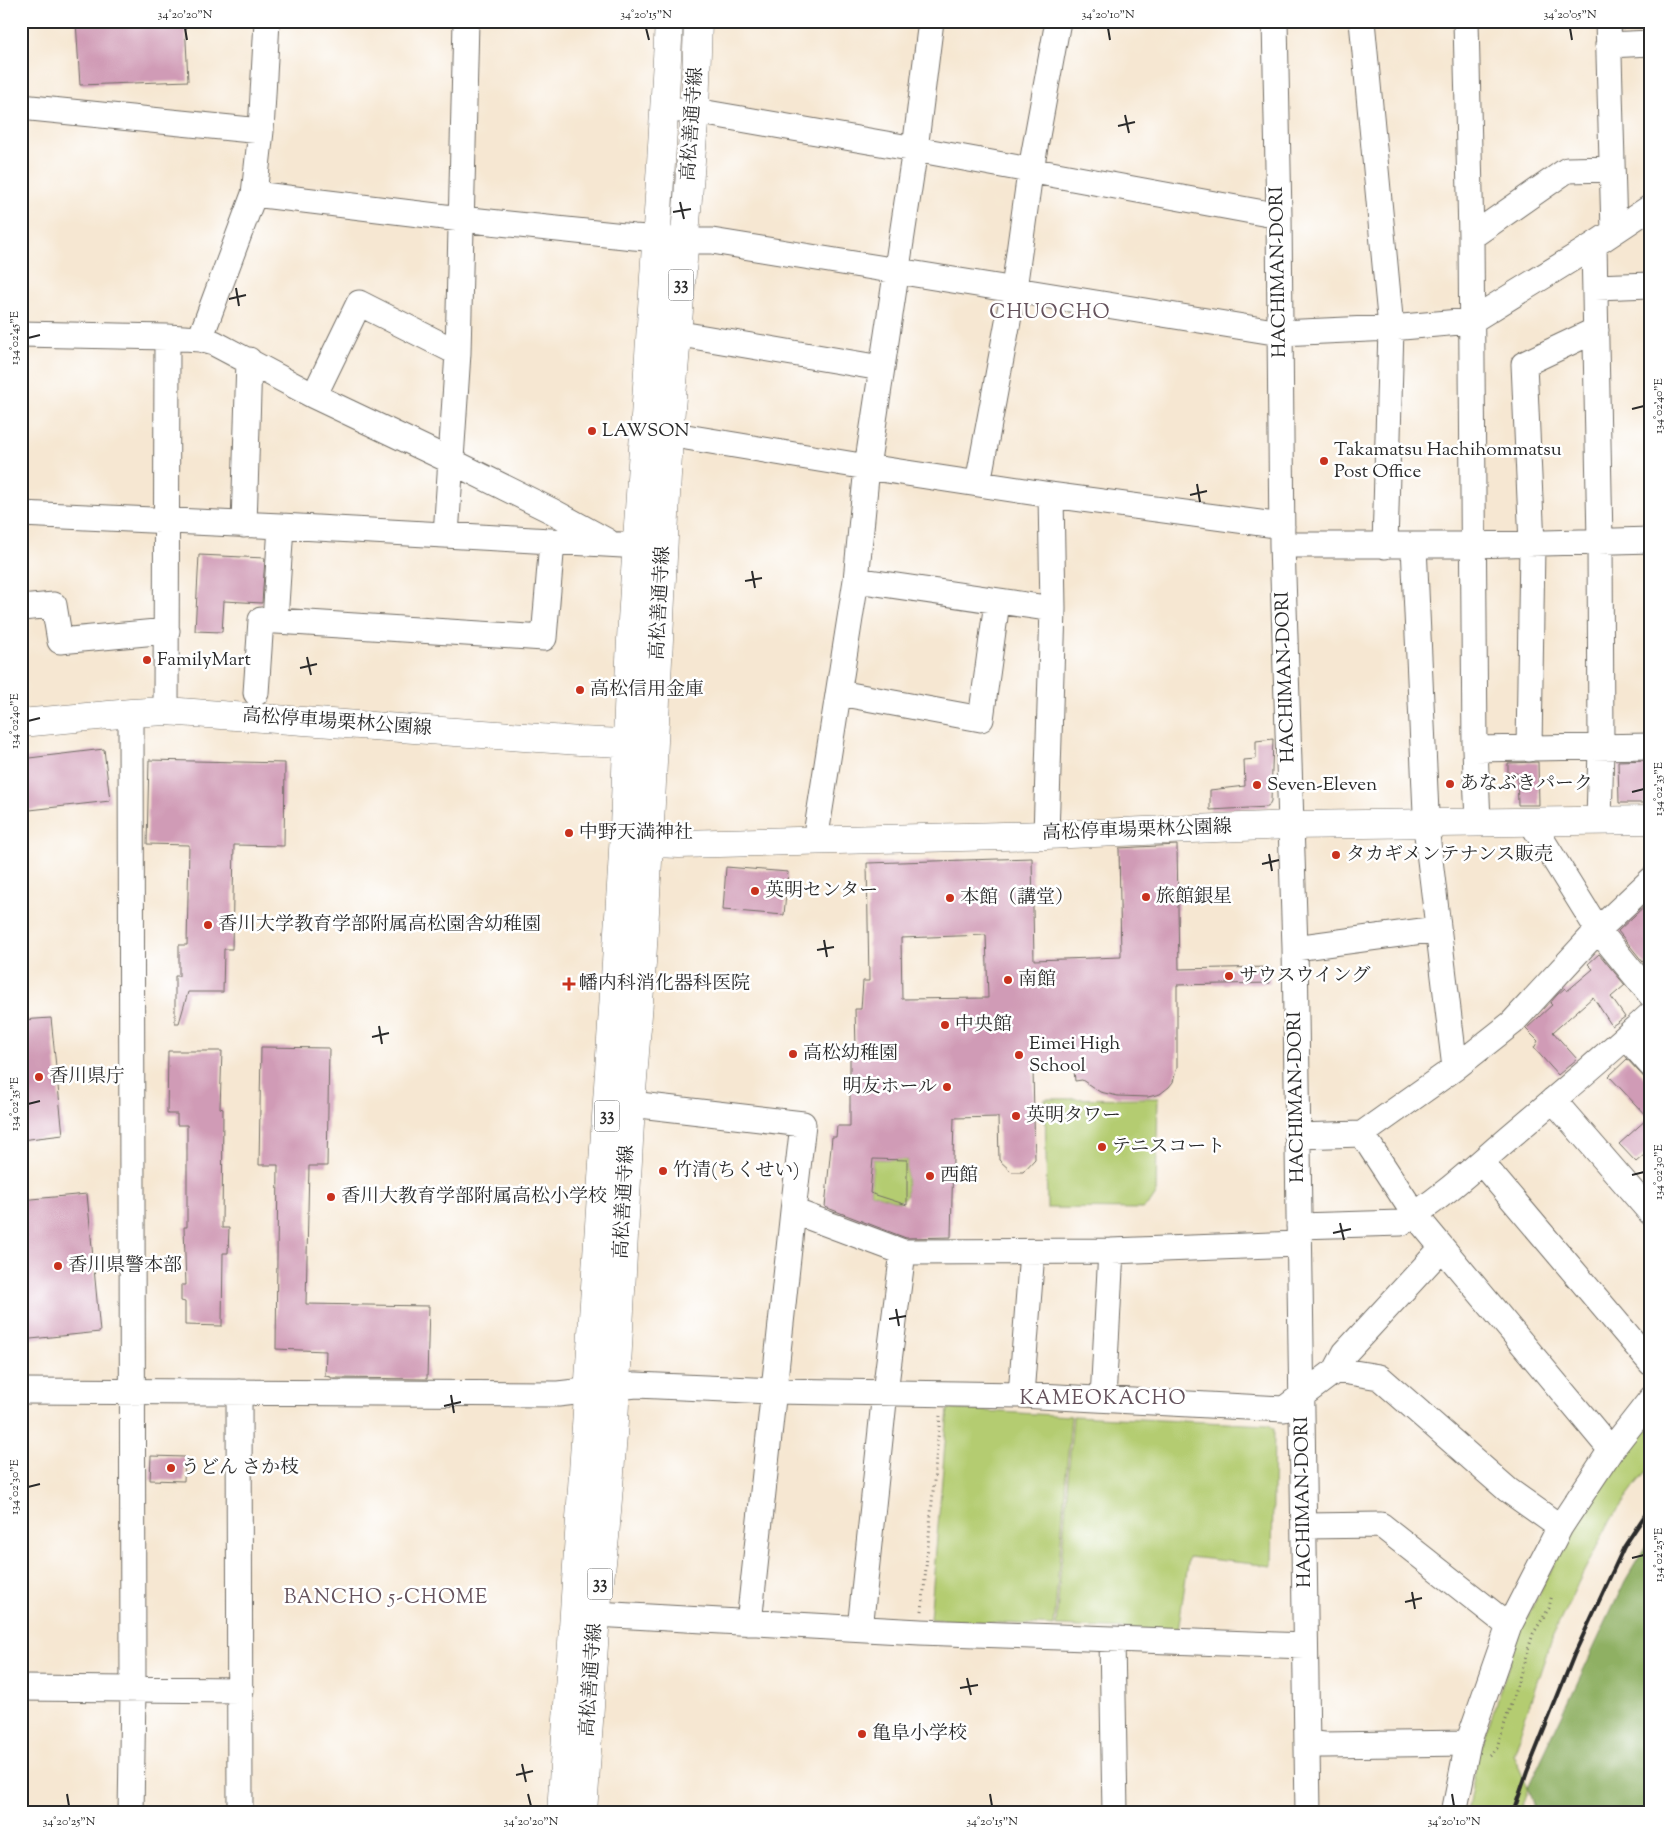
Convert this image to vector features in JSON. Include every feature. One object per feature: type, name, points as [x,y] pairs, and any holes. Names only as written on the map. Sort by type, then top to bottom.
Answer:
[{"type":"main road","name":"高松善通寺線","points":[[583,1813],[596,1614],[605,1537],[631,1104],[642,963],[636,843],[626,743],[637,546],[657,432],[664,332],[657,238],[670,21]]},
{"type":"main road","name":"高松善通寺線","points":[[664,332],[685,241],[695,111],[698,21]]},
{"type":"main road","name":"高松善通寺線","points":[[562,1813],[587,1391],[636,843],[653,744],[637,546]]},
{"type":"main road","name":"高松停車場栗林公園線","points":[[21,723],[131,712],[166,711],[580,741],[653,744]]},
{"type":"main road","name":"高松停車場栗林公園線","points":[[636,843],[1046,836],[1291,825],[1651,820]]},
{"type":"street","points":[[200,339],[254,194],[261,131],[268,21]]},
{"type":"street","points":[[446,535],[458,354],[466,21]]},
{"type":"street","points":[[815,841],[856,580],[867,468],[915,149],[931,21]]},
{"type":"street","points":[[978,483],[1014,289],[1031,171],[1058,21]]},
{"type":"street","name":"HACHIMAN-DORI","points":[[1275,21],[1282,536],[1295,948],[1308,1813]]},
{"type":"street","points":[[1362,21],[1391,328],[1385,546]]},
{"type":"street","points":[[1466,21],[1471,237],[1474,750],[1478,822]]},
{"type":"street","points":[[1614,231],[1608,33],[1651,43]]},
{"type":"street","points":[[21,107],[261,131]]},
{"type":"street","points":[[665,109],[695,111],[915,149],[1279,216]]},
{"type":"street","points":[[1471,237],[1567,170],[1612,169]]},
{"type":"street","points":[[254,194],[461,219],[685,241],[712,241],[1280,333],[1391,328],[1471,321],[1594,245],[1651,207]]},
{"type":"street","points":[[1594,245],[1600,542],[1601,748],[1599,822]]},
{"type":"street","points":[[1595,287],[1651,286]]},
{"type":"street","points":[[314,396],[359,303],[458,354]]},
{"type":"street","points":[[1529,748],[1532,544],[1524,364],[1596,330]]},
{"type":"street","points":[[664,332],[881,368]]},
{"type":"street","points":[[21,334],[167,337],[200,339],[214,343],[314,396],[552,511],[637,546]]},
{"type":"street","points":[[166,711],[167,337]]},
{"type":"street","points":[[244,525],[249,360]]},
{"type":"street","points":[[657,432],[867,468],[1052,495],[1282,536],[1385,546],[1651,540]]},
{"type":"street","points":[[1046,836],[1053,609],[1052,495]]},
{"type":"street","points":[[21,514],[281,526],[637,546]]},
{"type":"street","points":[[276,621],[281,526]]},
{"type":"street","points":[[256,694],[261,620],[544,638],[552,542]]},
{"type":"street","points":[[1414,546],[1426,822],[1437,929],[1455,1068]]},
{"type":"street","points":[[856,580],[1053,609]]},
{"type":"street","points":[[839,694],[981,719],[997,602]]},
{"type":"street","points":[[21,608],[54,605],[60,641],[166,632]]},
{"type":"street","points":[[131,712],[132,1813]]},
{"type":"street","points":[[1474,750],[1651,746]]},
{"type":"street","points":[[1531,822],[1598,930],[1651,995]]},
{"type":"street","points":[[1297,1136],[1362,1134],[1455,1068],[1512,1023],[1598,930],[1651,880]]},
{"type":"street","points":[[1295,948],[1437,929]]},
{"type":"street","points":[[793,1211],[903,1252],[1111,1251],[1299,1235],[1401,1223],[1415,1215],[1481,1162],[1651,1014]]},
{"type":"street","points":[[1626,1037],[1651,1065]]},
{"type":"street","points":[[1553,1100],[1651,1213]]},
{"type":"street","points":[[631,1104],[804,1124],[773,1391],[749,1623]]},
{"type":"street","points":[[1362,1134],[1415,1215],[1611,1450]]},
{"type":"street","points":[[1481,1162],[1651,1363]]},
{"type":"street","points":[[21,1391],[553,1394],[636,1385],[773,1391],[942,1392],[1284,1409],[1336,1370],[1346,1353],[1442,1248]]},
{"type":"street","points":[[1103,1399],[1111,1251]]},
{"type":"street","points":[[860,1629],[885,1392],[903,1252]]},
{"type":"street","points":[[1021,1395],[1032,1252]]},
{"type":"street","points":[[1336,1370],[1379,1377],[1508,1490],[1560,1527]]},
{"type":"street","points":[[239,1392],[240,1813]]},
{"type":"street","points":[[1454,1813],[1476,1751],[1509,1626],[1560,1527],[1611,1450],[1651,1399]]},
{"type":"street","points":[[1305,1526],[1381,1525],[1509,1626]]},
{"type":"street","points":[[596,1614],[920,1632],[1305,1646]]},
{"type":"street","points":[[1112,1639],[1115,1813]]},
{"type":"street","points":[[21,1688],[241,1690]]},
{"type":"street","points":[[1308,1743],[1476,1751]]},
{"type":"path","points":[[920,1632],[942,1392]]},
{"type":"path","points":[[1476,1751],[1497,1748],[1533,1634],[1549,1608],[1553,1590]]},
{"type":"green space","name":"テニスコート","points":[[1158,1098],[1156,1194],[1150,1203],[1143,1209],[1047,1208],[1045,1099]]},
{"type":"green space","points":[[873,1159],[907,1160],[907,1195],[899,1202],[870,1193]]},
{"type":"green space","points":[[948,1409],[1071,1416],[1054,1626],[930,1619]]},
{"type":"green space","points":[[1651,1413],[1651,1465],[1611,1519],[1579,1581],[1551,1640],[1513,1754],[1528,1788],[1520,1813],[1467,1813],[1478,1756],[1520,1631],[1581,1511]]},
{"type":"green space","points":[[1073,1416],[1269,1425],[1274,1429],[1272,1566],[1189,1557],[1178,1631],[1056,1626]]},
{"type":"green space","points":[[1651,1537],[1651,1813],[1535,1813],[1528,1788],[1625,1581]]},
{"type":"building","points":[[76,21],[185,21],[188,81],[80,85]]},
{"type":"building","points":[[199,555],[265,558],[262,603],[224,601],[222,632],[195,631]]},
{"type":"building","points":[[1273,739],[1271,801],[1268,807],[1210,810],[1210,790],[1245,786],[1244,760],[1256,759],[1256,741]]},
{"type":"building","points":[[104,749],[110,801],[21,811],[21,759]]},
{"type":"building","points":[[149,760],[285,763],[284,846],[234,845],[232,949],[224,949],[223,992],[188,992],[179,1023],[175,1023],[175,976],[179,976],[179,945],[187,945],[189,845],[147,844]]},
{"type":"building","points":[[1651,760],[1651,803],[1619,803],[1618,761]]},
{"type":"building","points":[[1538,762],[1539,805],[1518,805],[1517,773],[1508,774],[1508,763]]},
{"type":"building","points":[[1177,845],[1179,969],[1270,967],[1270,983],[1177,985],[1177,1067],[1173,1082],[1160,1094],[1148,1097],[1118,1096],[1100,1092],[1082,1080],[1075,1081],[1074,1070],[1033,1070],[1035,1159],[1023,1172],[1012,1172],[999,1160],[998,1117],[954,1118],[951,1237],[906,1238],[825,1207],[832,1137],[836,1137],[837,1126],[850,1126],[850,1049],[856,1049],[855,1009],[861,1009],[863,981],[869,981],[867,863],[1032,858],[1034,960],[1121,957],[1119,848]],"holes":[[[986,935],[988,998],[902,999],[901,938]],[[873,1159],[907,1160],[907,1205],[870,1193]]]},
{"type":"building","name":"英明センター","points":[[726,867],[788,872],[784,915],[723,910]]},
{"type":"building","points":[[1651,900],[1651,972],[1618,931]]},
{"type":"building","points":[[1599,954],[1625,985],[1611,997],[1625,1017],[1612,1026],[1593,997],[1553,1032],[1577,1059],[1558,1075],[1534,1048],[1538,1041],[1526,1029],[1552,1005],[1550,1003],[1557,995],[1565,988],[1567,991],[1593,969],[1588,964]]},
{"type":"building","name":"香川県庁","points":[[51,1018],[63,1135],[21,1140],[21,1020]]},
{"type":"building","points":[[261,1047],[329,1048],[327,1166],[309,1166],[306,1304],[429,1306],[427,1379],[331,1378],[325,1376],[326,1351],[276,1349],[278,1165],[259,1165]]},
{"type":"building","points":[[168,1051],[222,1051],[220,1108],[223,1109],[222,1228],[229,1228],[228,1253],[223,1253],[222,1326],[185,1325],[185,1302],[181,1301],[181,1285],[186,1285],[184,1227],[187,1227],[187,1125],[177,1125],[177,1114],[167,1114]]},
{"type":"building","points":[[1627,1059],[1651,1085],[1651,1149],[1636,1162],[1619,1144],[1648,1118],[1609,1076]]},
{"type":"building","name":"香川県警本部","points":[[87,1194],[100,1332],[21,1340],[21,1200]]},
{"type":"building","points":[[151,1456],[185,1457],[184,1481],[150,1480]]},
{"type":"railway","points":[[1513,1813],[1527,1772],[1574,1655],[1624,1547],[1651,1506]]},
{"type":"place","name":"LAWSON","points":[[592,431]]},
{"type":"place","name":"Takamatsu Hachihommatsu Post Office","points":[[1324,461]]},
{"type":"place","name":"FamilyMart","points":[[147,660]]},
{"type":"place","name":"高松信用金庫","points":[[580,690]]},
{"type":"place","name":"あなぶきパーク","points":[[1450,784]]},
{"type":"place","name":"Seven-Eleven","points":[[1257,785]]},
{"type":"place","name":"中野天満神社","points":[[569,833]]},
{"type":"place","name":"タカギメンテナンス販売","points":[[1336,855]]},
{"type":"place","name":"英明センター","points":[[755,891]]},
{"type":"place","name":"旅館銀星","points":[[1146,897]]},
{"type":"place","name":"本館（講堂）","points":[[950,898]]},
{"type":"place","name":"香川大学教育学部附属高松園舎幼稚園","points":[[208,925]]},
{"type":"place","name":"サウスウイング","points":[[1229,976]]},
{"type":"place","name":"南館","points":[[1008,980]]},
{"type":"place","name":"幡内科消化器科医院","points":[[569,984]]},
{"type":"place","name":"中央館","points":[[945,1025]]},
{"type":"place","name":"高松幼稚園","points":[[793,1054]]},
{"type":"place","name":"Eimei High School","points":[[1019,1055]]},
{"type":"place","name":"香川県庁","points":[[39,1077]]},
{"type":"place","name":"明友ホール","points":[[947,1087]]},
{"type":"place","name":"英明タワー","points":[[1016,1116]]},
{"type":"place","name":"テニスコート","points":[[1102,1147]]},
{"type":"place","name":"竹清(ちくせい)","points":[[663,1171]]},
{"type":"place","name":"西館","points":[[930,1176]]},
{"type":"place","name":"香川大教育学部附属高松小学校","points":[[331,1197]]},
{"type":"place","name":"香川県警本部","points":[[58,1266]]},
{"type":"place","name":"うどん さか枝","points":[[171,1468]]},
{"type":"place","name":"亀阜小学校","points":[[862,1734]]},
{"type":"district","name":"CHUOCHO","points":[[1050,313]]},
{"type":"district","name":"KAMEOKACHO","points":[[1103,1399]]},
{"type":"district","name":"BANCHO 5-CHOME","points":[[386,1598]]}]
